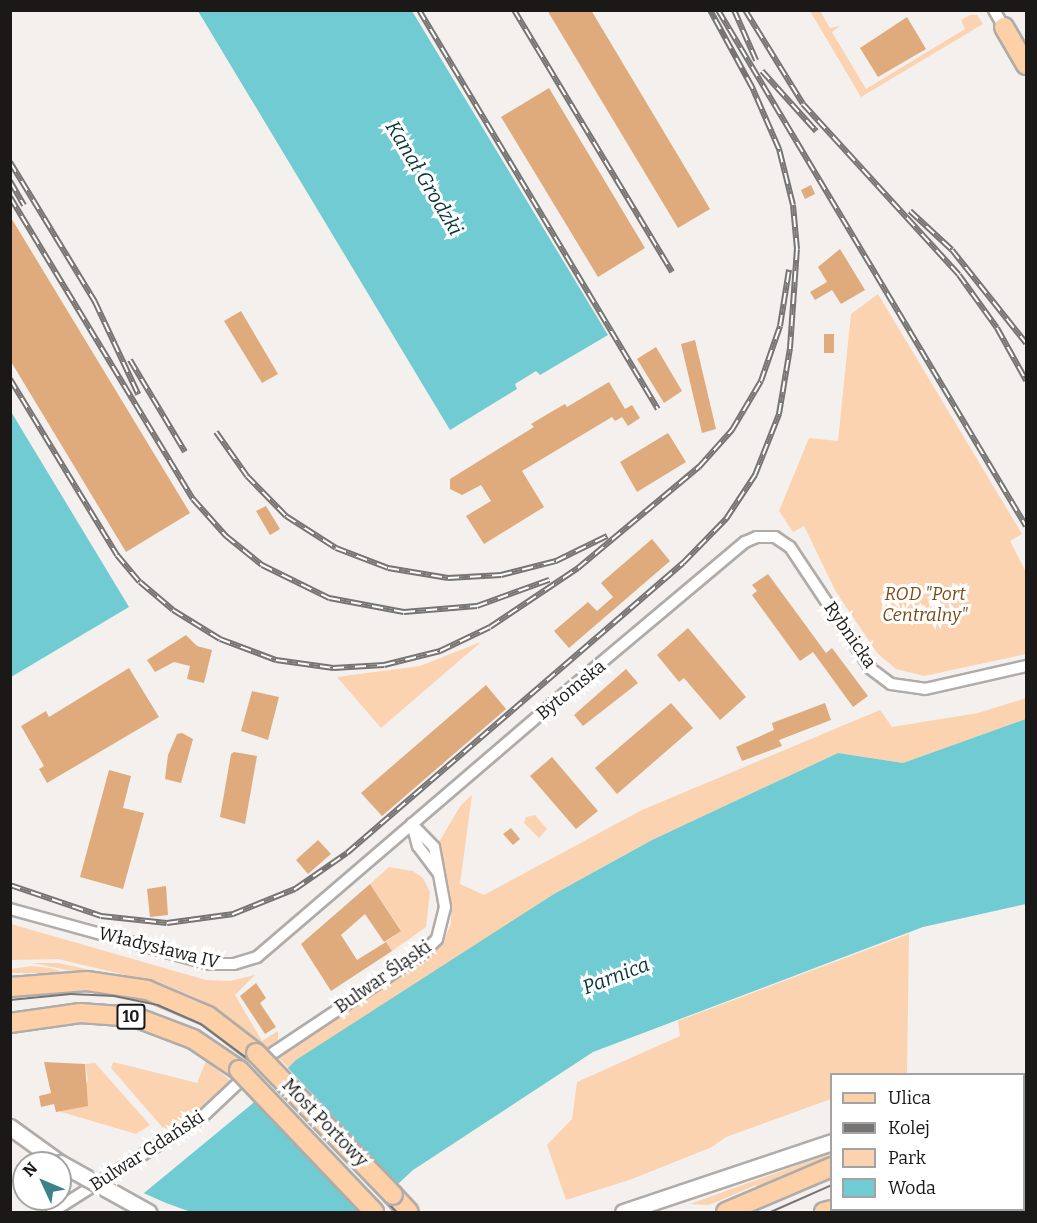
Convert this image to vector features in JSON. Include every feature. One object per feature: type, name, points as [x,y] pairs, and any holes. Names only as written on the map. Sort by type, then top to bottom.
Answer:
[{"type":"main road","points":[[1004,27],[1026,65]]},
{"type":"main road","name":"10","points":[[10,987],[87,981],[147,990],[208,1016],[264,1053]]},
{"type":"main road","name":"10","points":[[10,1023],[75,1013],[135,1017],[193,1039],[238,1077]]},
{"type":"main road","name":"Most Portowy","points":[[264,1053],[409,1212]]},
{"type":"main road","name":"Most Portowy","points":[[238,1077],[375,1212]]},
{"type":"main road","points":[[10,1127],[43,1151]]},
{"type":"main road","points":[[623,1212],[830,1142]]},
{"type":"main road","points":[[726,1212],[830,1167]]},
{"type":"main road","points":[[72,1170],[148,1212]]},
{"type":"street","points":[[994,10],[1004,27],[1026,78]]},
{"type":"street","points":[[1004,27],[1026,52]]},
{"type":"street","name":"Rybnicka","points":[[768,536],[791,548],[871,669],[888,682],[906,689],[925,689],[1026,666]]},
{"type":"street","name":"Bytomska","points":[[379,854],[745,542],[768,536]]},
{"type":"street","name":"Bulwar Śląski","points":[[264,1053],[432,945],[445,918],[439,874],[432,842],[412,824]]},
{"type":"street","name":"Władysława IV","points":[[10,909],[206,963],[234,964],[266,952],[379,854]]},
{"type":"street","name":"Bulwar Gdański","points":[[52,1212],[202,1117],[238,1077]]},
{"type":"green space","points":[[810,11],[820,11],[830,28],[840,26],[832,32],[866,89],[965,29],[961,20],[970,15],[977,15],[983,24],[861,97]]},
{"type":"green space","name":"ROD \"Port Centralny\"","points":[[878,294],[1022,534],[1010,541],[1026,572],[1026,654],[924,676],[896,669],[878,654],[836,592],[804,526],[793,532],[779,511],[809,438],[838,441],[851,314]]},
{"type":"green space","points":[[481,642],[381,728],[337,677],[420,666]]},
{"type":"green space","points":[[1026,698],[1026,719],[903,763],[838,753],[652,840],[554,894],[289,1068],[277,1057],[422,961],[443,942],[451,924],[451,896],[439,842],[461,805],[472,795],[460,884],[484,895],[642,810],[880,710],[892,727],[978,713]]},
{"type":"green space","points":[[535,815],[547,829],[539,838],[524,823],[526,817]]},
{"type":"green space","points":[[389,867],[413,871],[423,878],[430,892],[426,927],[392,951],[386,942],[401,930],[370,884]]},
{"type":"green space","points":[[11,924],[206,980],[230,981],[255,975],[235,995],[262,1041],[278,1031],[278,1040],[267,1048],[201,1000],[163,984],[58,959],[11,960]]},
{"type":"green space","points":[[909,934],[907,1073],[830,1073],[830,1099],[726,1137],[712,1147],[632,1179],[566,1200],[547,1145],[572,1119],[577,1082],[680,1036],[678,1021]]},
{"type":"green space","points":[[32,963],[58,963],[133,979],[87,974]]},
{"type":"green space","points":[[31,966],[67,973],[11,973],[11,969]]},
{"type":"green space","points":[[206,1061],[231,1081],[211,1102],[170,1129],[163,1128],[111,1068],[113,1062],[197,1083]]},
{"type":"green space","points":[[95,1063],[150,1125],[136,1134],[58,1111],[88,1081],[85,1064]]},
{"type":"green space","points":[[830,1153],[830,1160],[758,1190],[756,1185],[709,1205],[690,1204]]},
{"type":"water","name":"Kanał Grodzki","points":[[198,11],[412,11],[608,335],[540,375],[536,371],[515,384],[517,389],[450,430]]},
{"type":"water","points":[[10,410],[129,607],[11,677],[10,677]]},
{"type":"water","name":"Parnica","points":[[1026,719],[1026,904],[923,927],[593,1052],[413,1170],[368,1212],[121,1212],[252,1104],[296,1060],[554,894],[652,840],[838,753],[903,763]]},
{"type":"pier","points":[[287,1067],[400,1187],[372,1212],[360,1212],[252,1099]]},
{"type":"pier","points":[[141,1192],[166,1203],[191,1212],[118,1212]]},
{"type":"building","points":[[547,10],[591,10],[710,209],[678,228]]},
{"type":"building","points":[[907,17],[926,49],[878,77],[860,48]]},
{"type":"building","points":[[549,88],[645,248],[598,277],[501,117]]},
{"type":"building","points":[[811,185],[815,194],[805,199],[801,190]]},
{"type":"building","points":[[10,216],[190,513],[126,552],[10,360]]},
{"type":"building","points":[[840,249],[865,290],[841,304],[832,290],[815,300],[810,292],[827,282],[818,267]]},
{"type":"building","points":[[241,311],[278,374],[262,383],[224,321]]},
{"type":"building","points":[[824,334],[834,334],[834,353],[824,353]]},
{"type":"building","points":[[695,340],[716,429],[702,433],[681,344]]},
{"type":"building","points":[[656,347],[682,391],[664,403],[637,359]]},
{"type":"building","points":[[609,382],[625,409],[632,405],[640,418],[628,426],[622,417],[615,421],[612,417],[522,471],[544,507],[484,544],[466,516],[491,501],[481,485],[462,495],[450,489],[450,479],[534,427],[531,424],[565,404],[567,407]]},
{"type":"building","points":[[668,433],[686,462],[637,492],[620,462]]},
{"type":"building","points":[[266,506],[280,529],[270,535],[256,511]]},
{"type":"building","points":[[652,539],[670,561],[569,648],[554,631],[588,602],[597,611],[613,597],[601,583]]},
{"type":"building","points":[[768,574],[826,653],[832,648],[868,696],[853,707],[813,652],[800,661],[752,595],[757,591],[752,585]]},
{"type":"building","points":[[688,628],[746,697],[720,720],[684,678],[679,682],[657,655]]},
{"type":"building","points":[[186,635],[197,646],[212,650],[204,683],[187,679],[190,666],[174,662],[155,672],[147,660]]},
{"type":"building","points":[[129,668],[159,717],[47,783],[39,769],[44,766],[21,726],[46,711],[49,717]]},
{"type":"building","points":[[626,669],[638,683],[583,726],[574,715]]},
{"type":"building","points":[[486,685],[506,709],[382,816],[361,793]]},
{"type":"building","points":[[252,691],[279,697],[268,740],[241,731]]},
{"type":"building","points":[[671,703],[693,728],[617,794],[595,768]]},
{"type":"building","points":[[825,703],[831,720],[779,740],[782,746],[742,761],[736,747],[774,730],[772,723]]},
{"type":"building","points":[[182,733],[193,739],[181,783],[165,779],[168,755],[177,734]]},
{"type":"building","points":[[234,752],[257,756],[245,824],[220,817],[231,754]]},
{"type":"building","points":[[552,757],[598,811],[576,829],[530,776]]},
{"type":"building","points":[[109,770],[131,776],[123,808],[144,813],[123,889],[80,877]]},
{"type":"building","points":[[511,828],[520,839],[513,845],[503,834]]},
{"type":"building","points":[[318,840],[331,854],[308,874],[296,860]]},
{"type":"building","points":[[370,884],[401,931],[384,942],[365,914],[341,935],[357,960],[386,942],[392,951],[331,991],[301,944]]},
{"type":"building","points":[[166,886],[168,915],[150,917],[147,889]]},
{"type":"building","points":[[256,983],[266,998],[260,1003],[276,1027],[265,1034],[240,996]]},
{"type":"building","points":[[44,1062],[85,1064],[88,1106],[56,1112],[54,1104],[41,1107],[39,1096],[51,1093]]},
{"type":"tram line","points":[[10,1000],[71,994],[114,996],[158,1005],[201,1024],[255,1064],[397,1212]]},
{"type":"tram line","points":[[771,1212],[830,1186]]},
{"type":"railway","points":[[419,10],[658,409]]},
{"type":"railway","points":[[514,10],[672,272]]},
{"type":"railway","points":[[10,885],[101,916],[167,923],[233,914],[295,889],[347,853],[683,563],[726,519],[755,475],[779,414],[790,348],[797,249],[793,205],[779,149],[752,87],[710,10]]},
{"type":"railway","points":[[718,10],[1026,526]]},
{"type":"railway","points":[[734,10],[756,60]]},
{"type":"railway","points":[[745,10],[803,104],[959,275],[997,328],[1026,380]]},
{"type":"railway","points":[[762,71],[816,131]]},
{"type":"railway","points":[[10,162],[95,302],[138,394]]},
{"type":"railway","points":[[10,181],[24,205]]},
{"type":"railway","points":[[10,197],[193,499],[226,536],[262,565],[329,598],[404,612],[477,606],[549,580]]},
{"type":"railway","points":[[910,211],[952,250],[1026,343]]},
{"type":"railway","points":[[10,379],[117,555],[140,582],[173,610],[220,639],[276,660],[333,668],[384,665],[440,651],[490,627],[578,568],[699,467],[732,430],[761,381],[780,326],[789,270]]},
{"type":"railway","points":[[130,360],[185,452]]},
{"type":"railway","points":[[216,432],[247,476],[286,516],[336,548],[388,568],[448,578],[501,575],[556,561],[607,536]]}]
